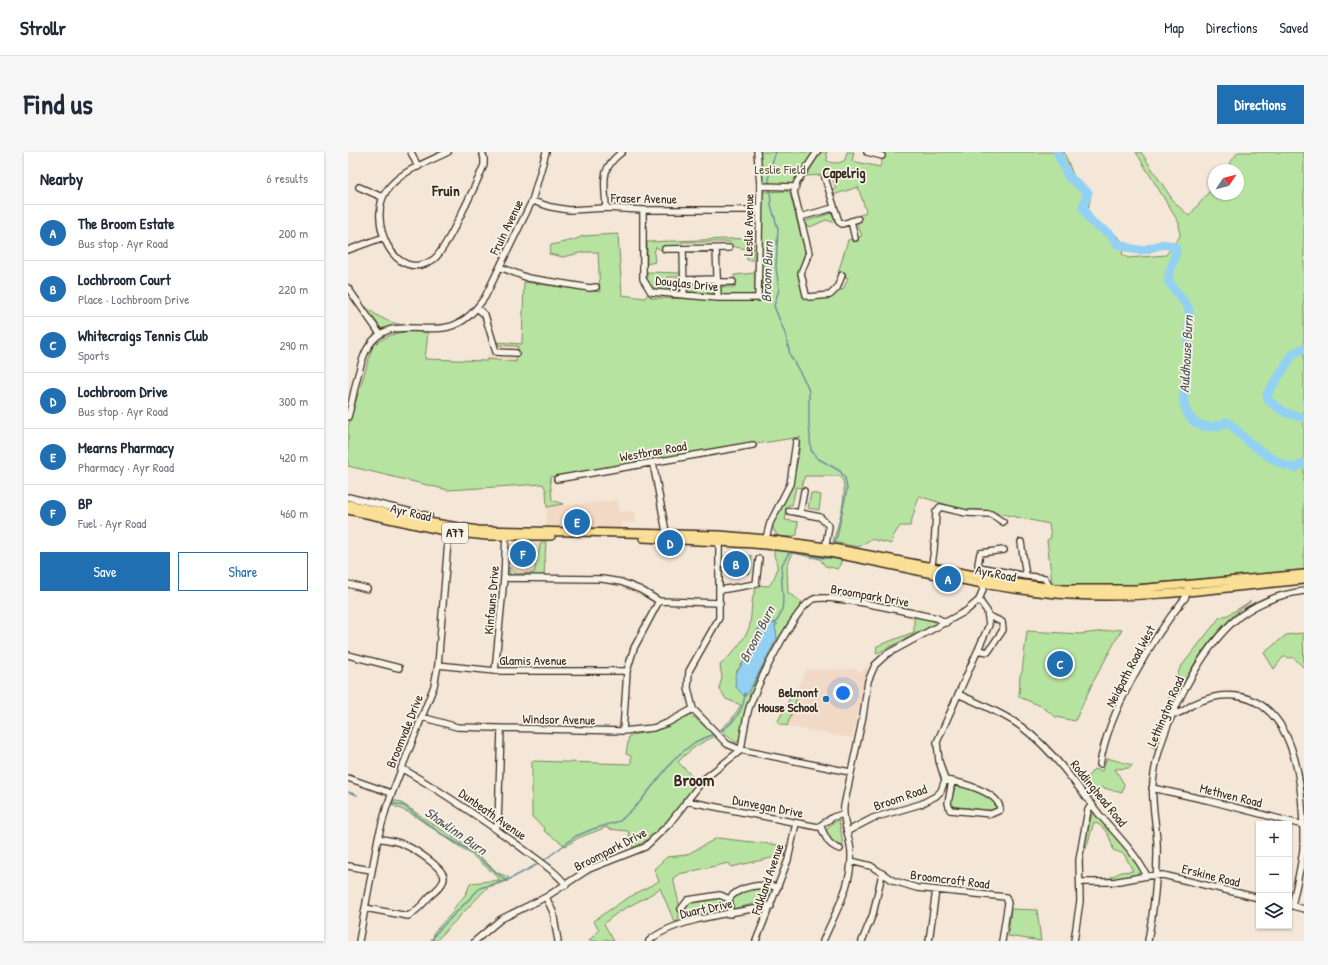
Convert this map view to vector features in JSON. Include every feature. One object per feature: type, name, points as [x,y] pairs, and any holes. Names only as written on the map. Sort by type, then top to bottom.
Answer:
[{"type":"main road","name":"Ayr Road","points":[[348,504],[449,529]]},
{"type":"main road","name":"Ayr Road","points":[[348,510],[449,529],[506,534],[564,532],[614,533],[630,537],[720,538],[766,542],[825,550],[986,580],[1048,590],[1076,592],[1114,593],[1222,584],[1304,574]]},
{"type":"main road","name":"Ayr Road","points":[[1222,584],[1304,580]]},
{"type":"street","points":[[411,152],[418,167]]},
{"type":"street","points":[[448,152],[399,177],[392,183],[382,197],[379,221],[384,237],[394,256],[402,262],[413,266],[424,265],[435,258],[444,245],[480,175],[484,165],[482,152]]},
{"type":"street","name":"Fruin Avenue","points":[[380,334],[397,328],[448,327],[464,320],[477,308],[500,267],[532,201],[546,152]]},
{"type":"street","points":[[606,208],[606,169],[612,160],[622,152]]},
{"type":"street","name":"Leslie Avenue","points":[[756,152],[763,186],[758,210],[758,298]]},
{"type":"street","points":[[817,152],[795,187],[796,200],[809,253],[801,273],[806,295],[808,297],[830,295],[837,288],[842,275]]},
{"type":"street","points":[[867,152],[882,156]]},
{"type":"street","points":[[825,178],[833,208],[839,222],[842,224],[858,219]]},
{"type":"street","points":[[763,186],[795,187]]},
{"type":"street","points":[[359,187],[382,197]]},
{"type":"street","name":"Fraser Avenue","points":[[532,201],[551,207],[569,210],[606,208],[643,210],[758,210]]},
{"type":"street","points":[[800,218],[833,208]]},
{"type":"street","name":"Douglas Drive","points":[[643,210],[643,279],[648,289],[655,293],[684,294],[718,298],[758,298]]},
{"type":"street","points":[[851,221],[855,238]]},
{"type":"street","points":[[348,250],[384,237]]},
{"type":"street","points":[[664,250],[729,248]]},
{"type":"street","points":[[683,249],[684,294]]},
{"type":"street","points":[[716,249],[718,298]]},
{"type":"street","points":[[500,267],[528,278],[590,288],[596,287]]},
{"type":"street","points":[[670,285],[684,282],[717,280],[732,282]]},
{"type":"street","points":[[348,288],[380,334],[373,341],[364,358],[348,417]]},
{"type":"street","points":[[477,308],[485,315],[496,352],[516,353]]},
{"type":"street","points":[[766,542],[770,523],[790,484],[796,442]]},
{"type":"street","name":"Westbrae Road","points":[[557,479],[753,445]]},
{"type":"street","points":[[653,463],[667,537]]},
{"type":"street","points":[[800,513],[804,492]]},
{"type":"street","name":"Ayr Road","points":[[348,497],[429,516]]},
{"type":"street","points":[[932,570],[936,512],[940,507],[966,513],[991,514],[1003,522]]},
{"type":"street","points":[[789,512],[820,517],[824,520],[829,526],[825,550]]},
{"type":"street","name":"Broomvale Drive","points":[[359,941],[371,870],[378,838],[391,793],[434,686],[438,665],[449,529]]},
{"type":"street","name":"Kinfauns Drive","points":[[495,671],[504,578],[506,534]]},
{"type":"street","points":[[720,538],[719,618],[689,671],[688,688],[693,709],[727,744],[741,750],[850,772]]},
{"type":"street","points":[[1021,542],[1026,576]]},
{"type":"street","points":[[1004,550],[980,553],[978,564],[979,567],[1045,578],[1048,583],[1048,590]]},
{"type":"street","points":[[720,590],[756,584],[759,559]]},
{"type":"street","points":[[504,578],[602,579],[621,582],[641,590],[659,602],[720,603]]},
{"type":"street","points":[[823,941],[845,888],[851,861],[848,831],[843,814],[850,772],[863,716],[868,681],[875,665],[887,654],[946,623],[979,600],[986,580]]},
{"type":"street","points":[[348,584],[367,589]]},
{"type":"street","name":"Neidpath Road West","points":[[1100,764],[1107,736],[1121,703],[1153,643],[1188,587]]},
{"type":"street","name":"Lethington Road","points":[[1157,875],[1157,840],[1152,802],[1155,766],[1174,714],[1193,674],[1206,654],[1232,623],[1247,611],[1267,600],[1304,591]]},
{"type":"street","name":"Broompark Drive","points":[[475,941],[501,919],[546,897],[602,863],[645,847],[662,833],[704,779],[741,750],[749,708],[784,634],[802,609],[811,600],[830,597],[937,618],[946,623]]},
{"type":"street","points":[[952,781],[948,803],[950,810],[991,814],[1000,810],[998,803],[984,792],[952,781],[945,780],[938,761],[937,742],[989,626],[989,616],[984,605],[979,600]]},
{"type":"street","points":[[623,731],[627,671],[639,636],[659,602]]},
{"type":"street","points":[[978,650],[988,652],[1003,630],[1004,625],[1002,622],[989,616]]},
{"type":"street","points":[[348,655],[399,668]]},
{"type":"street","name":"Glamis Avenue","points":[[438,665],[495,671],[627,671]]},
{"type":"street","name":"Roddinghead Road","points":[[958,694],[1012,721],[1028,732],[1059,762],[1131,850],[1147,876]]},
{"type":"street","points":[[1174,714],[1179,714],[1203,700],[1214,696],[1226,695],[1248,699],[1268,710],[1279,721],[1291,748],[1301,792],[1303,824],[1301,863],[1292,897]]},
{"type":"street","name":"Windsor Avenue","points":[[422,717],[457,727],[501,730],[623,731],[653,728],[667,723],[693,709]]},
{"type":"street","points":[[496,828],[498,823],[501,730]]},
{"type":"street","name":"Dunbeath Avenue","points":[[401,768],[451,797],[496,828],[562,879],[566,885]]},
{"type":"street","points":[[348,778],[391,793]]},
{"type":"street","name":"Broom Road","points":[[848,831],[873,818],[930,800],[941,791],[945,780]]},
{"type":"street","name":"Methven Road","points":[[1152,788],[1303,824]]},
{"type":"street","name":"Dunvegan Drive","points":[[686,801],[821,827]]},
{"type":"street","points":[[1074,941],[1079,917],[1079,860],[1088,810],[1092,804]]},
{"type":"street","points":[[840,849],[828,842],[821,827],[833,817],[843,814]]},
{"type":"street","name":"Falkland Avenue","points":[[756,941],[788,860],[796,823]]},
{"type":"street","points":[[365,908],[408,916],[415,912],[443,884],[444,878],[442,871],[434,864],[404,844],[378,838]]},
{"type":"street","name":"Broomcroft Road","points":[[851,861],[864,864],[908,886],[1006,897],[1008,903],[1002,941]]},
{"type":"street","points":[[348,866],[371,870]]},
{"type":"street","points":[[862,941],[868,935],[878,898],[882,874]]},
{"type":"street","name":"Erskine Road","points":[[1157,875],[1162,874],[1256,897]]},
{"type":"street","points":[[1080,882],[1113,882],[1157,875],[1148,941]]},
{"type":"street","points":[[730,914],[729,900],[739,890],[759,885],[778,887]]},
{"type":"street","points":[[929,941],[936,890]]},
{"type":"street","points":[[681,909],[688,900],[707,896],[720,895],[729,900]]},
{"type":"street","points":[[546,897],[553,912],[558,941]]},
{"type":"street","name":"Duart Drive","points":[[648,941],[654,936],[676,925],[771,906]]},
{"type":"street","points":[[1292,906],[1304,909]]},
{"type":"shaded area","points":[[499,345],[518,346],[516,362],[487,359],[488,354],[498,355]]},
{"type":"shaded area","points":[[618,500],[619,512],[635,511],[636,523],[621,522],[621,530],[546,528],[547,507]]},
{"type":"shaded area","points":[[516,541],[541,542],[534,573],[517,574],[509,567],[510,547]]},
{"type":"shaded area","name":"Belmont House School","points":[[869,665],[852,738],[779,725],[806,670],[856,669],[859,673]]},
{"type":"green space","name":"Leslie Field","points":[[756,152],[811,152],[815,155],[795,187],[760,186]]},
{"type":"green space","points":[[821,152],[827,152],[826,155],[828,157],[826,160],[836,163],[845,160],[847,152],[854,152],[852,161],[880,167],[884,152],[1064,152],[1075,180],[1091,195],[1086,220],[1114,233],[1125,244],[1122,254],[1128,258],[1166,255],[1180,236],[1179,223],[1136,152],[1141,152],[1174,202],[1189,216],[1208,193],[1208,200],[1244,200],[1244,164],[1229,164],[1238,152],[1304,152],[1304,570],[1130,585],[1057,585],[1052,583],[1047,540],[1051,538],[1049,524],[983,510],[963,510],[919,496],[910,526],[900,526],[894,535],[892,544],[871,539],[859,547],[833,542],[844,498],[843,481],[840,476],[805,476],[801,488],[796,487],[792,505],[788,505],[785,520],[798,522],[797,535],[789,537],[777,536],[771,524],[792,482],[799,450],[800,437],[550,477],[552,500],[563,504],[547,507],[546,490],[543,484],[448,490],[348,466],[348,427],[373,345],[386,337],[397,333],[424,332],[428,333],[425,359],[487,361],[487,359],[516,362],[518,346],[499,345],[497,342],[522,344],[524,282],[600,292],[598,252],[584,252],[563,257],[549,254],[551,245],[574,240],[583,236],[618,234],[622,295],[645,298],[648,294],[652,298],[762,300],[762,192],[787,191],[790,193],[805,252],[798,275],[804,299],[822,299],[830,296],[838,289],[843,290],[848,278],[838,273],[848,240],[862,236],[856,221],[859,220],[858,216],[866,211],[858,187],[833,195],[831,191],[836,189],[832,176],[806,176]]},
{"type":"green space","points":[[832,213],[836,223],[826,220],[810,227],[807,226],[806,221]]},
{"type":"green space","points":[[753,238],[754,260],[747,260],[747,249],[735,247],[730,242],[682,242],[681,247],[662,247],[661,250],[656,247],[654,253],[655,262],[647,264],[647,242]]},
{"type":"green space","points":[[647,272],[680,273],[681,277],[667,277],[668,288],[681,288],[682,291],[672,293],[663,292],[654,288],[647,281]]},
{"type":"green space","points":[[755,273],[755,294],[753,296],[721,296],[720,287],[735,287],[734,275]]},
{"type":"green space","points":[[709,284],[715,286],[714,294],[686,291],[686,288],[689,285]]},
{"type":"green space","points":[[360,301],[369,310],[379,316],[402,325],[384,329],[381,328]]},
{"type":"green space","points":[[811,493],[821,495],[819,510],[808,508]]},
{"type":"green space","points":[[541,542],[546,542],[544,577],[512,577],[509,573],[509,567],[517,574],[534,573]]},
{"type":"green space","points":[[775,549],[842,560],[838,569],[825,566],[820,559],[793,553],[787,566],[788,593],[802,602],[780,639],[739,740],[736,743],[721,729],[731,720],[741,705],[726,699],[719,688],[722,678],[720,665],[737,648],[749,628],[753,596],[758,585],[769,586],[775,576],[777,563],[774,551]],"holes":[[[773,623],[777,624],[775,626],[777,638],[752,687],[736,672],[747,657],[758,629],[763,625]]]},
{"type":"green space","points":[[740,555],[752,556],[750,574],[737,573]]},
{"type":"green space","points":[[1251,601],[1223,626],[1198,658],[1178,693],[1162,730],[1156,749],[1151,746],[1180,668],[1220,617],[1228,615]]},
{"type":"green space","points":[[914,617],[930,619],[937,623],[876,654],[877,646],[914,632]]},
{"type":"green space","points":[[1122,629],[1093,682],[1075,721],[1056,717],[1041,706],[1019,697],[1020,675],[1022,672],[1027,631],[1081,634]]},
{"type":"green space","points":[[1303,633],[1304,668],[1294,658],[1283,657],[1274,669],[1264,653],[1286,635]]},
{"type":"green space","points":[[792,694],[798,695],[787,726],[777,723]]},
{"type":"green space","points":[[688,716],[694,717],[716,736],[696,747],[678,762],[698,782],[661,828],[642,843],[633,848],[628,831],[608,829],[607,827],[578,838],[566,846],[544,831],[545,829],[532,817],[532,761],[631,764],[631,756],[626,754],[629,736],[654,730]]},
{"type":"green space","points":[[1107,758],[1132,765],[1130,768],[1115,769],[1124,784],[1122,793],[1100,787],[1091,797],[1081,785],[1094,769],[1102,771]]},
{"type":"green space","points":[[956,784],[983,793],[998,806],[997,811],[950,806]]},
{"type":"green space","points":[[393,800],[400,802],[472,850],[498,873],[508,877],[508,881],[488,887],[436,941],[433,940],[434,932],[453,912],[456,905],[466,894],[471,883],[499,880],[498,877],[472,855],[410,813],[392,805]]},
{"type":"green space","points":[[1092,813],[1095,813],[1118,837],[1140,869],[1141,873],[1129,878],[1107,879],[1121,872],[1133,871],[1124,854],[1113,850],[1111,841],[1105,830],[1094,822],[1086,849],[1085,843]]},
{"type":"green space","points":[[839,820],[843,845],[837,846],[828,837],[826,831],[831,824]]},
{"type":"green space","points":[[717,838],[788,846],[785,855],[731,867],[729,863],[679,874],[673,878],[680,908],[678,922],[674,921],[660,888],[617,913],[604,924],[614,941],[605,939],[604,941],[589,941],[599,929],[593,921],[626,899],[659,881],[654,869],[667,857],[686,855]]},
{"type":"green space","points":[[762,888],[772,889],[773,891],[769,900],[733,909],[733,899],[744,892]]},
{"type":"green space","points":[[719,896],[725,900],[728,910],[681,918],[688,902],[697,900],[700,902],[710,900],[710,897]]},
{"type":"green space","points":[[1011,909],[1037,910],[1041,941],[1008,936]]},
{"type":"water","points":[[773,623],[778,624],[775,626],[777,638],[747,695],[743,695],[736,687],[735,675],[747,657],[756,633],[763,625],[770,625]]},
{"type":"waterway","name":"Broom Burn","points":[[769,185],[769,171],[776,152]]},
{"type":"waterway","name":"Auldhouse Burn","points":[[1057,152],[1068,176],[1088,193],[1083,207],[1088,218],[1096,226],[1109,233],[1116,243],[1136,250],[1148,249],[1159,245],[1166,245],[1176,248],[1168,281],[1188,307],[1190,316],[1184,396],[1186,410],[1189,416],[1193,421],[1204,426],[1221,425],[1227,422],[1253,446],[1289,467],[1295,468],[1304,463]]},
{"type":"waterway","name":"Broom Burn","points":[[770,188],[771,205],[778,229],[776,267],[779,289],[774,306],[786,336],[790,355],[807,385],[809,392],[811,450],[817,458],[840,471],[845,478],[847,489],[837,536],[833,546]]},
{"type":"waterway","name":"Auldhouse Burn","points":[[1304,348],[1294,353],[1267,394],[1269,401],[1286,413],[1304,418]]},
{"type":"waterway","name":"Broom Burn","points":[[774,624],[782,611],[783,596],[781,573],[782,565],[788,554],[793,552],[824,558],[828,558],[829,555]]},
{"type":"waterway","name":"Broom Burn","points":[[718,732],[733,721],[737,716],[745,693]]},
{"type":"waterway","name":"Broom Burn","points":[[543,861],[576,836],[620,821],[639,803],[676,757],[695,742],[714,734]]},
{"type":"waterway","points":[[348,792],[357,795]]},
{"type":"waterway","name":"Shawlinn Burn","points":[[392,803],[404,806],[440,833],[472,852],[505,880]]},
{"type":"waterway","name":"Broom Burn","points":[[431,941],[436,933],[480,888],[510,879],[540,863]]},
{"type":"place","name":"Mearns Pharmacy","points":[[577,522]]},
{"type":"place","name":"Lochbroom Drive","points":[[670,543]]},
{"type":"place","name":"BP","points":[[523,554]]},
{"type":"place","name":"Lochbroom Court","points":[[736,564]]},
{"type":"place","name":"The Broom Estate","points":[[948,579]]},
{"type":"place","name":"Whitecraigs Tennis Club","points":[[1060,664]]},
{"type":"place","name":"Belmont House School","points":[[826,699]]},
{"type":"district","name":"Capelrig","points":[[844,173]]},
{"type":"district","name":"Fruin","points":[[446,191]]},
{"type":"district","name":"Broom","points":[[694,780]]}]
